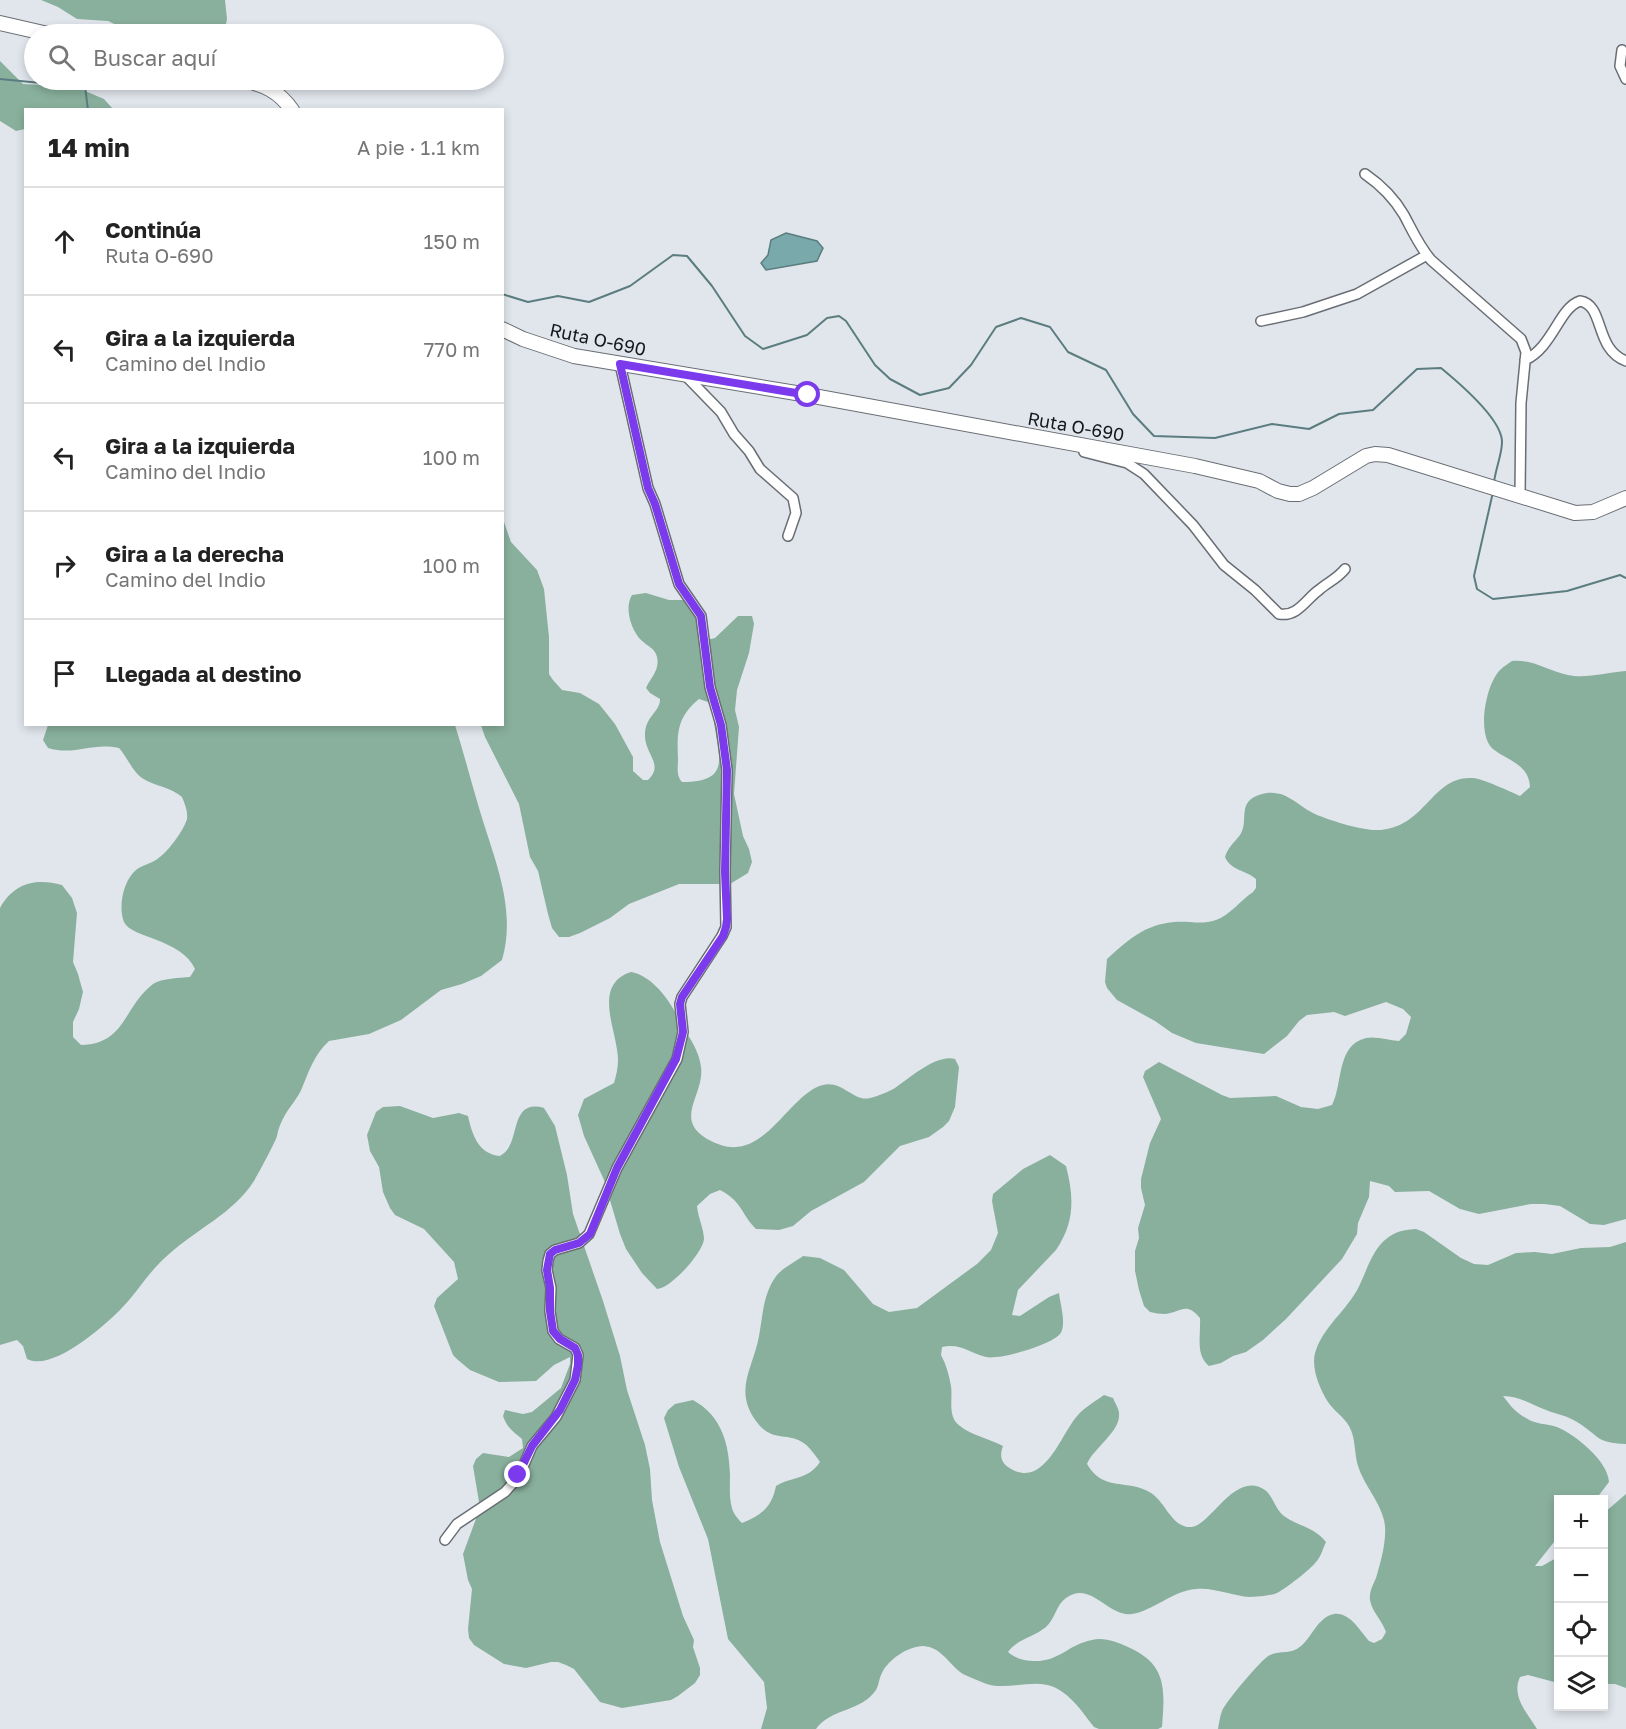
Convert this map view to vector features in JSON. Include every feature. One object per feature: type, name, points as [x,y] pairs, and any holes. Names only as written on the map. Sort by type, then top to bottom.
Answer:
[{"type":"street","points":[[0,24],[24,29]]},
{"type":"street","points":[[1622,50],[1620,66],[1626,79]]},
{"type":"street","points":[[273,90],[291,108]]},
{"type":"street","points":[[1365,174],[1379,184],[1393,199],[1427,255],[1521,339],[1526,348],[1520,495]]},
{"type":"street","points":[[1261,321],[1317,308],[1357,294],[1427,255]]},
{"type":"street","points":[[1525,360],[1542,349],[1568,310],[1580,301],[1588,303],[1594,312],[1603,339],[1609,349],[1617,357],[1626,361]]},
{"type":"street","name":"Ruta O-690","points":[[504,330],[523,339],[574,356],[808,395],[1247,477],[1290,494],[1299,494],[1313,488],[1366,456],[1376,454],[1388,455],[1575,513],[1593,512],[1626,498]]},
{"type":"street","points":[[445,1540],[457,1524],[505,1492],[513,1483],[532,1446],[556,1417],[575,1380],[578,1355],[575,1348],[560,1339],[553,1331],[547,1270],[550,1254],[555,1250],[579,1243],[590,1234],[617,1168],[676,1059],[683,1032],[680,1004],[682,997],[723,936],[727,919],[725,872],[727,770],[721,725],[710,687],[701,616],[679,584],[648,488],[620,364]]},
{"type":"street","points":[[686,376],[721,412],[760,469],[793,498],[796,513],[788,536]]},
{"type":"street","points":[[1031,436],[1052,446],[1110,458],[1139,470],[1188,520],[1224,565],[1279,614],[1290,614],[1297,610],[1345,569]]},
{"type":"green space","points":[[41,0],[225,0],[227,19],[226,24],[114,24],[108,21],[77,19]]},
{"type":"green space","points":[[0,61],[24,84],[24,90],[84,90],[104,99],[112,108],[24,108],[24,129],[16,131],[0,121]]},
{"type":"green space","points":[[504,522],[511,542],[537,570],[544,589],[549,637],[549,674],[562,690],[580,693],[599,704],[615,724],[633,757],[633,771],[643,780],[648,780],[653,775],[654,769],[646,743],[645,730],[649,719],[658,708],[660,699],[646,688],[658,662],[653,649],[637,636],[632,625],[629,606],[632,595],[646,593],[669,600],[689,600],[695,607],[702,635],[711,639],[715,638],[738,616],[752,616],[754,624],[749,653],[737,690],[735,710],[739,727],[734,794],[743,836],[752,862],[748,873],[730,884],[679,884],[629,904],[610,918],[580,933],[569,937],[559,937],[552,928],[538,871],[530,857],[519,804],[481,726],[504,726]],"holes":[[[699,699],[710,705],[719,751],[718,768],[707,778],[682,782],[678,771],[678,741],[682,719]]]},
{"type":"green space","points":[[1512,661],[1534,663],[1575,676],[1626,671],[1626,1219],[1604,1225],[1590,1224],[1560,1206],[1544,1204],[1531,1204],[1479,1214],[1460,1209],[1429,1191],[1395,1192],[1389,1186],[1370,1181],[1369,1197],[1358,1223],[1357,1234],[1342,1259],[1286,1319],[1263,1340],[1246,1352],[1209,1366],[1200,1350],[1200,1318],[1187,1309],[1165,1314],[1150,1312],[1144,1306],[1139,1290],[1135,1271],[1135,1251],[1139,1238],[1138,1228],[1145,1205],[1141,1179],[1150,1143],[1161,1119],[1143,1077],[1145,1071],[1159,1062],[1230,1098],[1276,1096],[1301,1107],[1318,1109],[1332,1105],[1345,1057],[1356,1042],[1366,1038],[1399,1041],[1406,1034],[1411,1017],[1403,1009],[1386,1002],[1345,1016],[1334,1012],[1307,1015],[1287,1036],[1264,1054],[1196,1043],[1172,1033],[1117,1000],[1105,982],[1107,959],[1130,939],[1146,930],[1164,923],[1216,920],[1226,915],[1253,892],[1256,888],[1256,879],[1235,868],[1225,857],[1243,830],[1246,806],[1254,797],[1278,793],[1309,811],[1337,822],[1377,830],[1407,821],[1437,793],[1459,779],[1477,779],[1520,796],[1530,787],[1529,779],[1522,768],[1493,749],[1488,742],[1484,721],[1487,697],[1495,677]]},
{"type":"green space","points":[[48,726],[455,726],[499,872],[507,924],[502,960],[481,976],[441,990],[401,1020],[369,1034],[329,1041],[316,1058],[300,1092],[282,1120],[270,1152],[254,1181],[236,1203],[161,1261],[126,1303],[102,1327],[63,1354],[37,1361],[27,1359],[23,1346],[17,1340],[0,1345],[0,908],[19,888],[35,883],[62,885],[72,898],[77,913],[73,962],[83,992],[73,1022],[73,1037],[81,1045],[96,1043],[116,1031],[135,1003],[153,984],[166,979],[190,977],[195,969],[189,959],[179,951],[136,932],[124,922],[122,916],[123,894],[132,875],[138,868],[160,857],[182,830],[187,816],[182,797],[142,778],[119,748],[100,747],[67,751],[48,748],[43,740]]},
{"type":"green space","points":[[631,972],[650,981],[661,992],[694,1045],[700,1061],[701,1078],[691,1118],[694,1127],[703,1136],[718,1144],[733,1147],[747,1145],[771,1129],[815,1088],[832,1084],[857,1097],[870,1098],[895,1088],[932,1063],[948,1058],[955,1059],[959,1067],[955,1107],[949,1121],[929,1137],[900,1146],[864,1182],[811,1211],[793,1226],[779,1230],[756,1229],[737,1203],[727,1194],[720,1190],[710,1194],[697,1206],[704,1239],[698,1253],[677,1277],[657,1289],[642,1273],[626,1249],[604,1180],[584,1136],[578,1115],[584,1099],[614,1083],[618,1060],[609,998],[612,987],[619,978]]},
{"type":"green space","points":[[400,1106],[433,1118],[459,1113],[468,1116],[474,1136],[481,1147],[500,1156],[511,1144],[521,1113],[526,1109],[544,1108],[555,1126],[567,1175],[573,1214],[603,1301],[620,1356],[627,1390],[645,1445],[660,1542],[683,1616],[694,1640],[693,1647],[700,1668],[700,1675],[695,1683],[671,1700],[622,1708],[600,1702],[574,1669],[566,1665],[551,1662],[526,1668],[504,1664],[474,1645],[469,1638],[472,1589],[463,1554],[480,1508],[473,1466],[476,1459],[483,1453],[509,1457],[523,1448],[522,1439],[511,1429],[503,1416],[505,1410],[523,1414],[532,1412],[561,1388],[570,1364],[570,1357],[554,1365],[536,1381],[499,1382],[470,1370],[453,1355],[434,1306],[437,1298],[458,1279],[454,1262],[424,1229],[395,1215],[383,1192],[379,1167],[370,1151],[367,1135],[376,1112],[383,1107]]},
{"type":"green space","points":[[1050,1155],[1066,1166],[1071,1199],[1070,1219],[1056,1250],[1018,1290],[1012,1315],[1020,1316],[1059,1293],[1063,1320],[1062,1330],[1047,1343],[1002,1356],[986,1357],[960,1347],[942,1347],[941,1355],[949,1378],[953,1418],[970,1432],[1003,1446],[1001,1457],[1008,1467],[1021,1473],[1032,1472],[1050,1457],[1081,1412],[1104,1395],[1113,1398],[1119,1411],[1118,1422],[1087,1464],[1101,1479],[1134,1486],[1151,1493],[1179,1524],[1192,1527],[1200,1524],[1234,1492],[1244,1487],[1254,1486],[1268,1493],[1284,1516],[1311,1530],[1326,1542],[1321,1555],[1313,1565],[1291,1583],[1277,1593],[1267,1596],[1250,1597],[1210,1589],[1196,1589],[1179,1593],[1132,1614],[1115,1610],[1083,1593],[1075,1594],[1063,1601],[1046,1627],[1016,1644],[1008,1652],[1019,1659],[1036,1661],[1053,1658],[1075,1646],[1097,1639],[1110,1640],[1128,1647],[1150,1661],[1161,1679],[1163,1713],[1162,1727],[1158,1729],[1099,1729],[1094,1727],[1072,1700],[1056,1688],[1039,1684],[1002,1686],[984,1683],[963,1674],[940,1653],[923,1646],[911,1648],[894,1659],[885,1668],[876,1690],[870,1697],[830,1717],[816,1729],[761,1729],[767,1708],[764,1682],[728,1639],[708,1539],[679,1467],[664,1418],[668,1410],[675,1404],[693,1400],[711,1414],[726,1442],[733,1512],[742,1523],[760,1514],[772,1500],[776,1486],[805,1475],[820,1462],[809,1448],[797,1439],[765,1431],[751,1414],[747,1402],[746,1381],[759,1336],[764,1304],[777,1275],[803,1256],[820,1258],[844,1270],[873,1304],[889,1312],[917,1308],[977,1264],[991,1250],[998,1233],[992,1201],[993,1194],[1023,1169]]},
{"type":"green space","points":[[1416,1229],[1424,1232],[1461,1258],[1474,1264],[1488,1265],[1516,1253],[1552,1254],[1581,1248],[1610,1247],[1626,1242],[1626,1444],[1608,1442],[1598,1438],[1570,1418],[1520,1399],[1503,1396],[1522,1416],[1534,1422],[1557,1427],[1582,1442],[1597,1457],[1609,1482],[1599,1495],[1554,1495],[1554,1542],[1535,1566],[1542,1566],[1554,1559],[1554,1682],[1528,1675],[1520,1677],[1517,1691],[1525,1711],[1537,1729],[1218,1729],[1225,1706],[1260,1664],[1270,1655],[1297,1649],[1328,1616],[1340,1614],[1345,1616],[1369,1641],[1374,1643],[1382,1639],[1386,1632],[1371,1604],[1370,1597],[1383,1549],[1384,1520],[1358,1466],[1349,1426],[1328,1402],[1321,1390],[1315,1370],[1314,1356],[1325,1332],[1357,1291],[1374,1254],[1386,1239],[1404,1230]]},
{"type":"green space","points":[[1626,1494],[1626,1688],[1608,1684],[1608,1510]]},
{"type":"water","points":[[786,233],[817,241],[823,248],[817,261],[766,270],[761,263],[768,255],[771,240]]},
{"type":"waterway","points":[[0,79],[24,81]]},
{"type":"waterway","points":[[86,90],[88,108]]},
{"type":"waterway","points":[[504,295],[528,302],[558,296],[589,302],[630,286],[673,255],[687,256],[712,286],[745,336],[763,349],[807,335],[827,318],[839,316],[846,321],[875,365],[890,379],[920,395],[949,388],[971,365],[996,327],[1021,318],[1050,327],[1068,352],[1106,370],[1133,414],[1154,436],[1215,438],[1272,424],[1309,429],[1339,414],[1373,410],[1417,369],[1441,368],[1478,402],[1500,433],[1502,447],[1494,483]]},
{"type":"waterway","points":[[1493,492],[1474,576],[1477,589],[1493,599],[1567,591],[1620,575],[1626,578]]},
{"type":"route","points":[[518,1475],[532,1446],[560,1410],[575,1380],[579,1359],[575,1348],[560,1339],[553,1331],[547,1270],[550,1254],[555,1250],[579,1243],[590,1234],[617,1168],[676,1059],[683,1032],[680,1004],[682,997],[723,936],[727,919],[725,746],[710,687],[701,616],[679,584],[648,488],[620,364],[808,395]]}]
